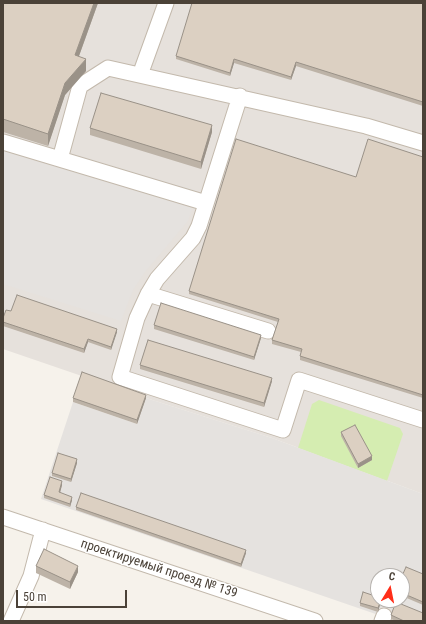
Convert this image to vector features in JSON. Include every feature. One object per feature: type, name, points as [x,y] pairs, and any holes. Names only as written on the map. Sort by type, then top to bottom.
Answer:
[{"type":"street","points":[[140,75],[166,3]]},
{"type":"street","points":[[60,159],[80,86],[108,68],[240,96],[366,126],[423,143]]},
{"type":"street","points":[[240,96],[199,226],[193,238],[157,279],[148,294],[138,318],[120,377],[283,430],[298,380],[423,420]]},
{"type":"street","points":[[3,142],[206,203]]},
{"type":"street","points":[[148,294],[268,331]]},
{"type":"street","name":"проектируемый проезд № 139","points":[[3,517],[315,621]]},
{"type":"street","points":[[11,621],[31,576],[43,530]]},
{"type":"shaded area","points":[[3,3],[423,3],[423,494],[272,438],[146,398],[3,349]]},
{"type":"shaded area","points":[[3,133],[198,191],[188,221],[145,272],[133,290],[121,321],[3,284]]},
{"type":"shaded area","points":[[146,398],[272,438],[423,494],[423,621],[396,621],[41,499],[73,402],[137,424]]},
{"type":"green space","points":[[319,400],[400,428],[403,434],[387,481],[298,448],[312,404]]},
{"type":"building","points":[[3,3],[94,3],[75,55],[86,59],[65,83],[48,134],[3,119]]},
{"type":"building","points":[[192,3],[423,3],[423,102],[296,62],[291,77],[234,59],[230,73],[176,56]]},
{"type":"building","points":[[101,93],[212,125],[201,162],[90,128]]},
{"type":"building","points":[[236,139],[356,177],[368,139],[423,157],[423,395],[300,356],[302,349],[272,340],[279,319],[189,291]]},
{"type":"building","points":[[17,295],[117,329],[111,347],[88,339],[84,349],[3,322],[6,310],[11,311]]},
{"type":"building","points":[[161,303],[261,335],[254,357],[154,325]]},
{"type":"building","points":[[148,340],[272,378],[264,403],[140,365]]},
{"type":"building","points":[[82,372],[146,395],[137,420],[73,398]]},
{"type":"building","points":[[355,425],[372,456],[358,464],[341,432]]},
{"type":"building","points":[[58,453],[77,459],[71,479],[52,473]]},
{"type":"building","points":[[50,477],[62,481],[59,492],[72,497],[70,504],[44,495]]},
{"type":"building","points":[[81,493],[246,550],[241,564],[76,507]]},
{"type":"building","points":[[44,549],[78,566],[70,582],[36,566]]},
{"type":"building","points":[[410,569],[423,574],[423,602],[410,596]]},
{"type":"building","points":[[363,592],[370,594],[370,606],[360,603]]},
{"type":"building","points":[[394,608],[410,608],[423,613],[423,621],[404,621],[391,615]]}]
